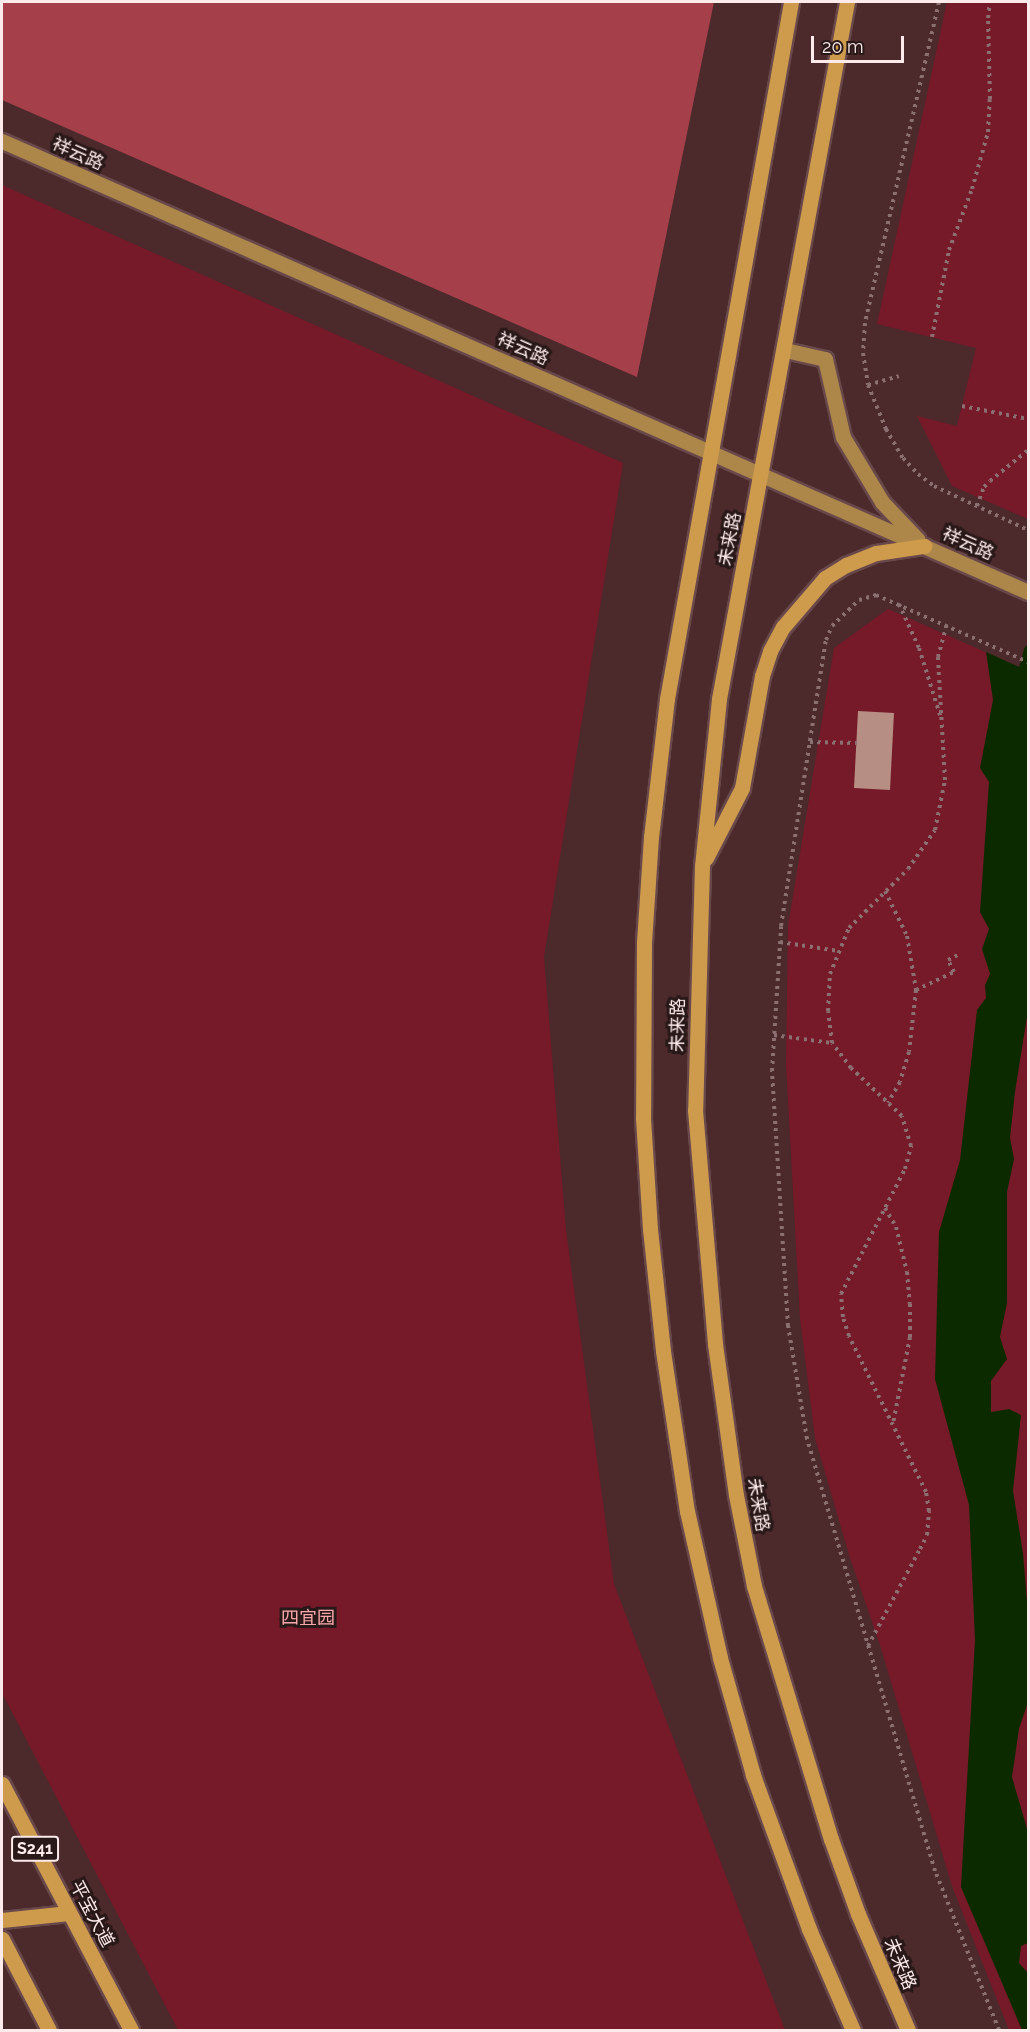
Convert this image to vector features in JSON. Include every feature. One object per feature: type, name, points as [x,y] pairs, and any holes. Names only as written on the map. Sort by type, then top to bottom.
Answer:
[{"type":"main road","name":"未来路","points":[[792,2],[667,699],[651,837],[644,943],[643,1106],[650,1229],[663,1351],[687,1511],[720,1658],[753,1774],[809,1929],[853,2031]]},
{"type":"main road","name":"未来路","points":[[847,2],[762,476],[719,699],[702,866],[695,1110],[714,1334],[736,1495],[754,1586],[808,1767],[858,1914],[908,2031]]},
{"type":"main road","name":"祥云路","points":[[2,141],[1029,592]]},
{"type":"main road","points":[[785,350],[825,358],[843,437],[882,502],[924,546]]},
{"type":"main road","points":[[702,866],[742,788],[762,676],[770,651],[783,627],[825,578],[846,565],[876,553],[924,546]]},
{"type":"main road","name":"平宝大道","points":[[2,1784],[131,2031]]},
{"type":"main road","points":[[2,1920],[69,1913]]},
{"type":"main road","points":[[2,1939],[49,2031]]},
{"type":"path","points":[[939,2],[865,323],[863,352],[868,385],[876,408],[903,458],[934,486],[1029,530]]},
{"type":"path","points":[[932,337],[949,250],[972,189],[988,132],[990,2]]},
{"type":"path","points":[[868,385],[899,376]]},
{"type":"path","points":[[962,406],[1029,419]]},
{"type":"path","points":[[976,506],[984,487],[1029,450]]},
{"type":"path","points":[[999,2031],[987,2006],[935,1871],[807,1439],[788,1326],[772,1071],[780,942],[826,640],[832,626],[859,600],[876,595],[947,624],[1029,662]]},
{"type":"path","points":[[899,604],[919,648],[943,724]]},
{"type":"path","points":[[838,610],[842,617]]},
{"type":"path","points":[[868,1646],[927,1535],[929,1511],[926,1492],[849,1336],[843,1317],[841,1294],[905,1169],[910,1146],[902,1116],[851,1068],[832,1043],[828,1011],[830,974],[849,928],[908,869],[935,830],[945,780],[938,657],[947,624]]},
{"type":"path","points":[[810,742],[856,743]]},
{"type":"path","points":[[885,891],[907,936],[916,990],[909,1052],[900,1082],[888,1103]]},
{"type":"path","points":[[780,942],[838,951]]},
{"type":"path","points":[[916,990],[954,972],[948,960],[958,955]]},
{"type":"path","points":[[774,1035],[832,1043]]},
{"type":"path","points":[[885,1208],[896,1227],[908,1272],[910,1304],[910,1337],[893,1425]]},
{"type":"green space","points":[[947,2],[1028,2],[1028,519],[952,486],[917,416],[957,426],[976,348],[877,324]]},
{"type":"green space","name":"四宜园","points":[[2,185],[623,463],[544,957],[566,1230],[614,1584],[785,2030],[178,2030],[2,1693]]},
{"type":"green space","points":[[888,609],[1028,671],[1028,2030],[1009,2030],[952,1886],[815,1438],[800,1318],[786,1064],[788,926],[834,648]]},
{"type":"shaded area","points":[[2,2],[714,2],[637,377],[2,100]]},
{"type":"shaded area","points":[[986,652],[1028,671],[1028,1010],[1010,1138],[1014,1159],[1007,1192],[1007,1303],[1000,1337],[1007,1359],[991,1381],[991,1412],[1009,1409],[1021,1415],[1013,1491],[1023,1553],[1028,1614],[1028,1702],[1019,1729],[1012,1777],[1028,1832],[1028,1943],[1021,1946],[1019,1963],[1028,1973],[1028,2030],[1022,2030],[961,1887],[975,1640],[969,1505],[935,1379],[939,1232],[960,1160],[977,1010],[986,998],[985,985],[990,974],[982,949],[989,929],[980,912],[989,782],[980,768],[993,700]]},
{"type":"building","points":[[858,711],[894,713],[890,790],[854,788]]},
{"type":"waterway","points":[[1020,679],[1028,649]]}]
